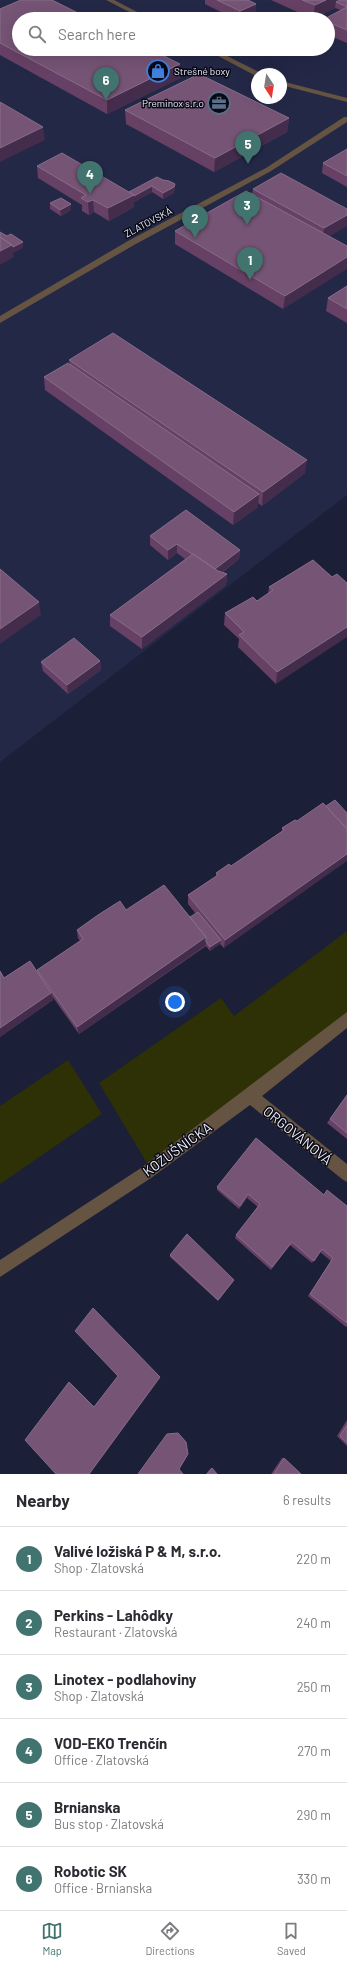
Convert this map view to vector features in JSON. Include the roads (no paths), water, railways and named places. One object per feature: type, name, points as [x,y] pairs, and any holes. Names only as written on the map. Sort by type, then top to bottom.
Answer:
[{"type":"street","points":[[109,0],[134,12]]},
{"type":"street","points":[[222,56],[251,70]]},
{"type":"street","points":[[287,85],[346,108]]},
{"type":"street","name":"ZLATOVSKÁ","points":[[0,320],[131,244],[319,140],[346,108]]},
{"type":"street","name":"KOŽUŠNÍCKA","points":[[0,1269],[146,1173],[250,1096],[347,1019]]},
{"type":"street","name":"ORGOVÁNOVÁ","points":[[250,1096],[347,1174]]},
{"type":"place","name":"Strešné boxy","points":[[158,71]]},
{"type":"place","name":"Robotic SK","points":[[106,100]]},
{"type":"place","name":"Preminox s.r.o","points":[[219,103]]},
{"type":"place","name":"Brnianska","points":[[248,164]]},
{"type":"place","name":"VOD-EKO Trenčín","points":[[90,194]]},
{"type":"place","name":"Linotex - podlahoviny","points":[[247,225]]},
{"type":"place","name":"Perkins - Lahôdky","points":[[195,238]]},
{"type":"place","name":"Valivé ložiská P & M, s.r.o.","points":[[250,280]]}]
